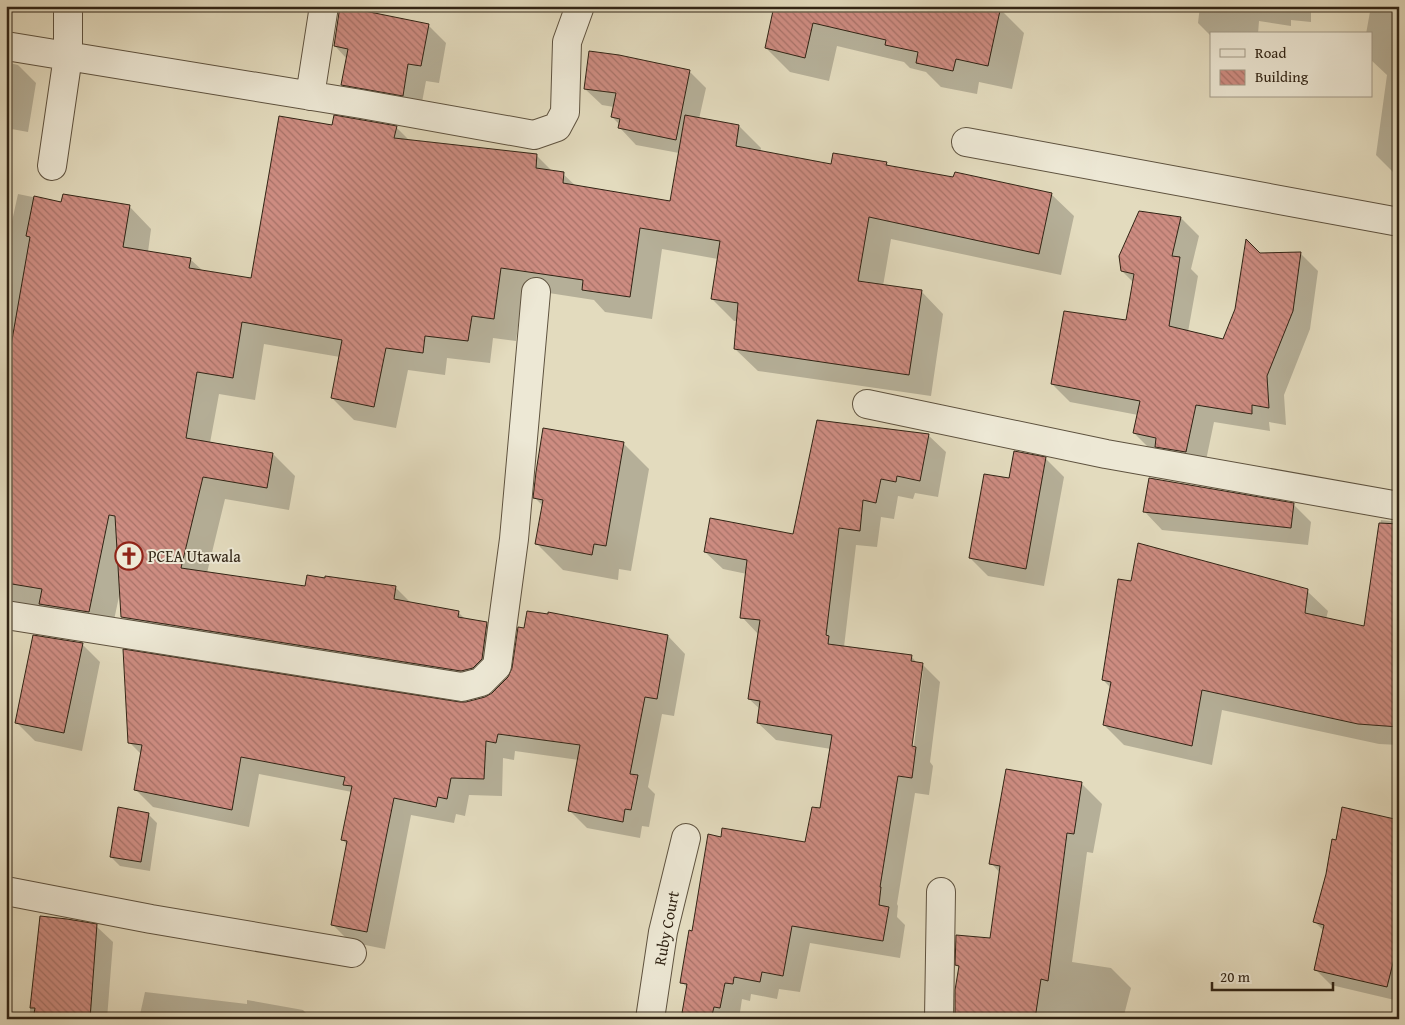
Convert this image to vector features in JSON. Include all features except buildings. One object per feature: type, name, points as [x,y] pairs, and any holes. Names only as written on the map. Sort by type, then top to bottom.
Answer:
[{"type":"street","points":[[52,166],[68,56],[68,6]]},
{"type":"street","points":[[310,96],[324,6]]},
{"type":"street","points":[[6,46],[310,96],[534,136],[557,127],[565,112],[567,42],[580,6]]},
{"type":"street","points":[[966,142],[1399,222]]},
{"type":"street","points":[[6,614],[462,687],[481,682],[497,666],[514,539],[536,292]]},
{"type":"street","points":[[867,404],[1106,454],[1399,506]]},
{"type":"street","name":"Ruby Court","points":[[650,1019],[662,932],[686,838]]},
{"type":"street","points":[[6,891],[352,953]]},
{"type":"street","points":[[939,1019],[941,892]]},
{"type":"place","name":"PCEA Utawala","points":[[129,556]]}]
